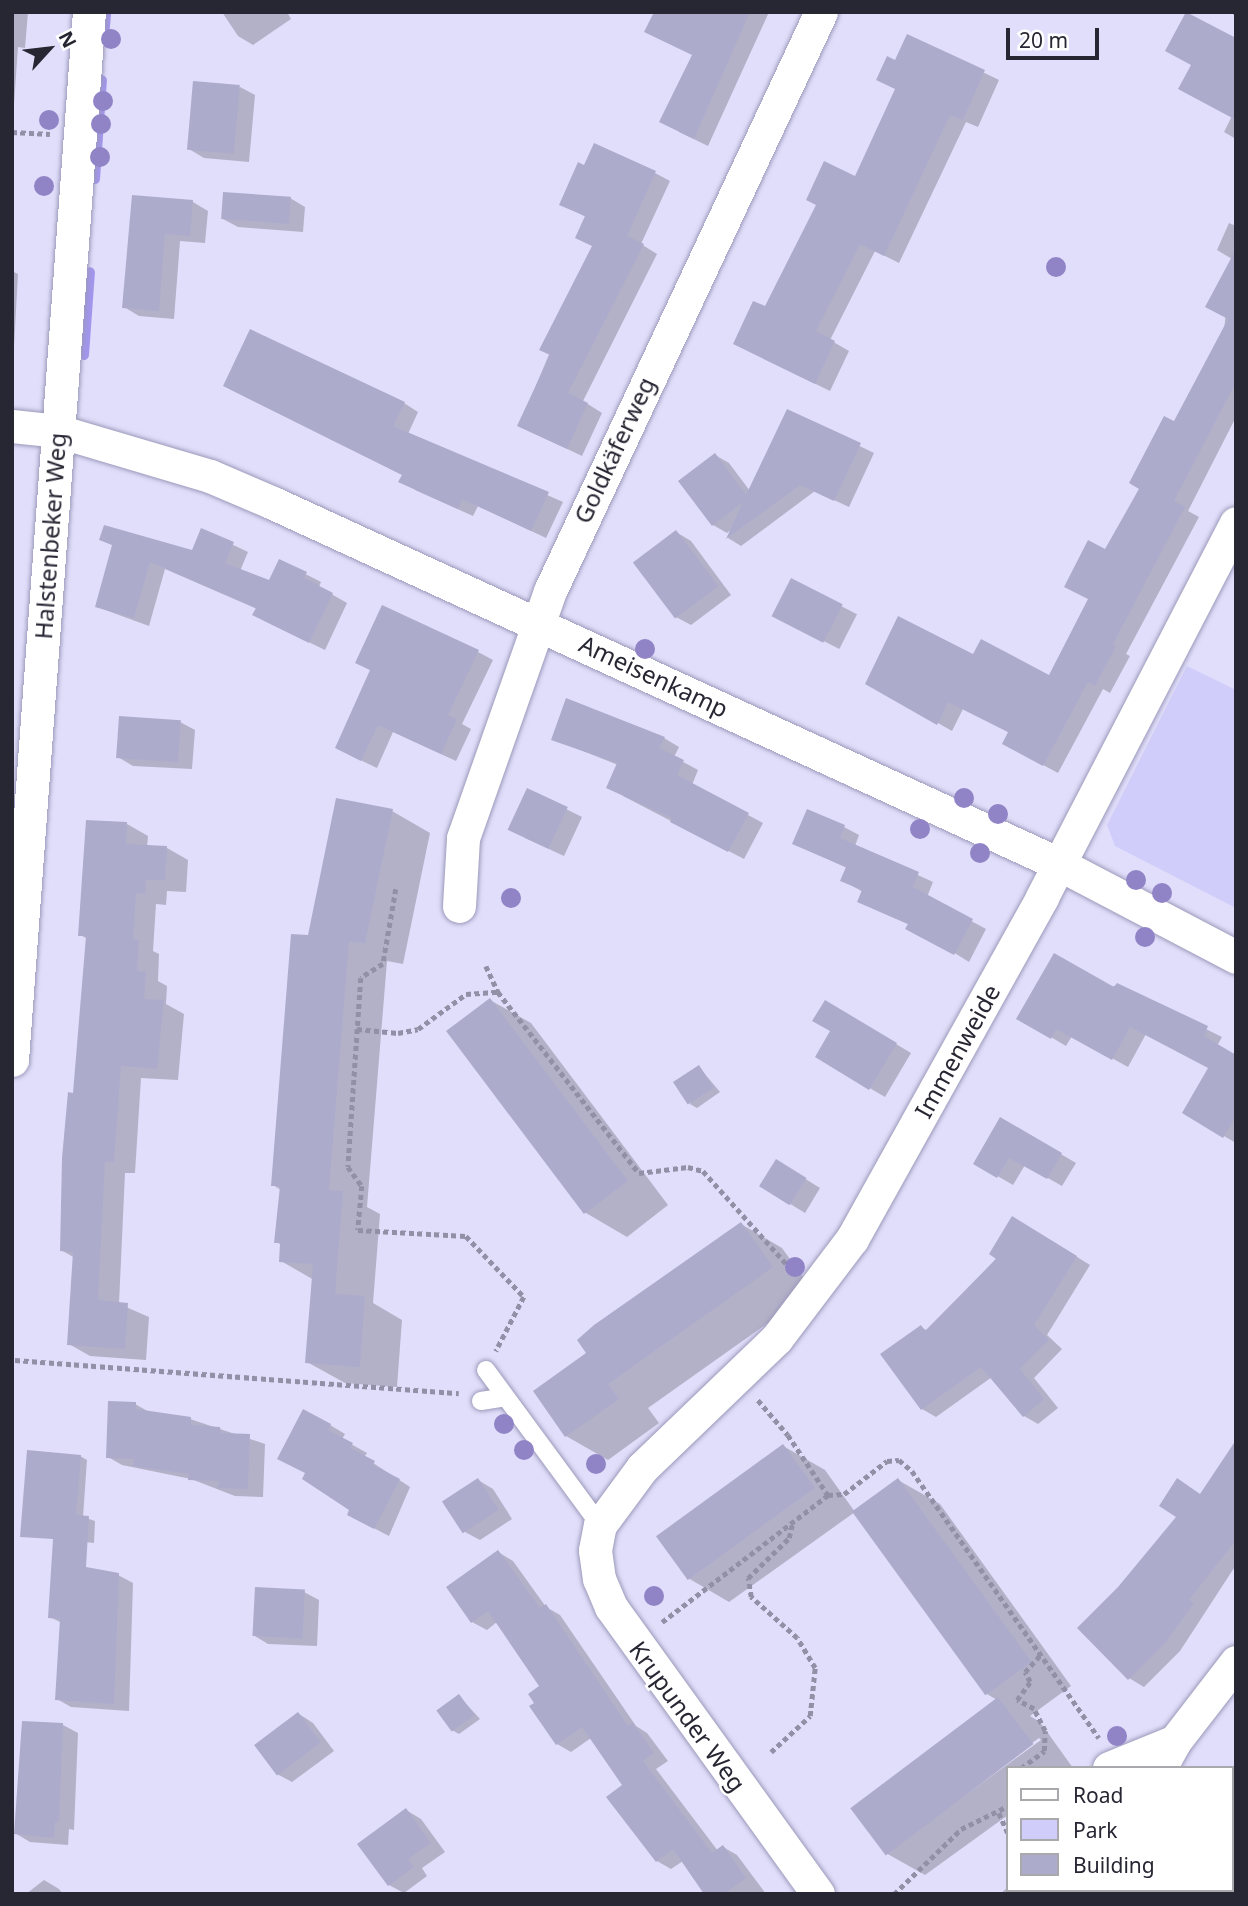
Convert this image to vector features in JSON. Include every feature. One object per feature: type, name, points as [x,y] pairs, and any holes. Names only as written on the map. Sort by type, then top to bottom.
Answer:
[{"type":"street","name":"Halstenbeker Weg","points":[[12,1060],[89,12]]},
{"type":"street","name":"Goldkäferweg","points":[[459,906],[463,838],[541,623],[550,591],[821,12]]},
{"type":"street","name":"Ameisenkamp","points":[[12,426],[58,431],[209,476],[541,623],[1059,864],[1236,957]]},
{"type":"street","name":"Immenweide","points":[[600,1525],[642,1468],[777,1338],[847,1246],[1059,864],[1236,523]]},
{"type":"street","name":"Krupunder Weg","points":[[600,1525],[595,1550],[599,1579],[611,1607],[818,1894]]},
{"type":"street","points":[[1107,1757],[1168,1754],[1236,1662]]},
{"type":"lane","points":[[486,1370],[600,1525]]},
{"type":"lane","points":[[481,1401],[505,1397]]},
{"type":"path","points":[[12,132],[59,134]]},
{"type":"path","points":[[396,889],[383,964],[361,978],[348,1167],[362,1186],[358,1230],[466,1236],[524,1297],[486,1370]]},
{"type":"path","points":[[486,965],[498,992],[639,1173],[688,1167],[703,1171],[793,1271]]},
{"type":"path","points":[[357,1029],[398,1033],[418,1029],[466,994],[498,992]]},
{"type":"path","points":[[15,1360],[470,1394],[481,1401]]},
{"type":"path","points":[[752,1394],[788,1435],[828,1495]]},
{"type":"path","points":[[662,1623],[828,1495],[844,1494],[887,1461],[899,1460],[912,1471],[1041,1654],[1107,1757]]},
{"type":"path","points":[[771,1752],[810,1716],[815,1668],[797,1637],[751,1597],[748,1578],[789,1538],[792,1525]]},
{"type":"path","points":[[1024,1766],[1044,1751],[1045,1731],[1034,1709],[1017,1700],[1030,1682],[1025,1672],[1041,1654]]},
{"type":"path","points":[[894,1894],[961,1829],[1006,1808]]},
{"type":"path","points":[[999,1813],[1006,1829]]},
{"type":"green space","points":[[1187,666],[1236,690],[1236,908],[1115,846],[1107,825]]},
{"type":"building","points":[[654,12],[750,12],[694,139],[659,122],[692,55],[644,32]]},
{"type":"building","points":[[1186,12],[1236,38],[1236,120],[1178,89],[1191,65],[1165,51]]},
{"type":"building","points":[[907,34],[985,70],[963,120],[950,115],[884,256],[860,244],[816,331],[835,341],[815,384],[733,344],[753,301],[765,306],[816,205],[806,200],[824,161],[855,176],[895,89],[876,80],[887,56],[895,60]]},
{"type":"building","points":[[193,81],[240,85],[234,154],[187,150]]},
{"type":"building","points":[[594,143],[656,171],[627,236],[644,244],[568,393],[588,403],[567,449],[517,426],[550,355],[539,350],[592,246],[575,238],[585,216],[559,205],[578,162],[584,165]]},
{"type":"building","points":[[223,192],[291,197],[289,224],[221,219]]},
{"type":"building","points":[[132,195],[193,200],[190,236],[165,234],[159,311],[122,308]]},
{"type":"building","points":[[1236,249],[1236,382],[1174,501],[1185,507],[1113,644],[1116,646],[1095,686],[1088,682],[1043,766],[1002,744],[1008,732],[948,702],[937,725],[865,684],[898,616],[973,654],[981,639],[1049,675],[1088,599],[1064,587],[1088,540],[1105,549],[1139,489],[1129,483],[1164,416],[1174,421],[1228,319],[1205,307]]},
{"type":"building","points":[[250,329],[405,402],[393,426],[549,492],[531,531],[462,499],[458,509],[398,482],[402,475],[223,386]]},
{"type":"building","points":[[787,409],[861,443],[834,501],[800,485],[726,539],[743,502],[712,526],[678,481],[715,453],[746,495]]},
{"type":"building","points":[[104,525],[192,550],[201,528],[234,542],[225,563],[269,580],[279,559],[307,572],[304,578],[333,593],[309,643],[252,615],[256,608],[150,562],[134,618],[95,607],[112,545],[99,540]]},
{"type":"building","points":[[676,530],[718,586],[675,618],[633,562]]},
{"type":"building","points":[[791,578],[843,604],[823,643],[771,616]]},
{"type":"building","points":[[382,605],[479,650],[448,715],[457,719],[441,754],[378,725],[361,761],[335,748],[370,670],[355,663]]},
{"type":"building","points":[[566,698],[665,737],[659,748],[684,760],[677,775],[749,813],[728,852],[670,822],[672,818],[606,788],[617,763],[551,740]]},
{"type":"building","points":[[119,716],[181,720],[178,762],[116,758]]},
{"type":"building","points":[[527,788],[568,807],[548,849],[508,830]]},
{"type":"building","points":[[336,798],[393,809],[365,943],[349,941],[329,1190],[343,1191],[335,1294],[365,1296],[360,1367],[305,1363],[313,1264],[279,1262],[280,1243],[274,1243],[280,1186],[271,1186],[291,934],[308,935]]},
{"type":"building","points":[[807,809],[845,825],[840,838],[919,872],[913,887],[973,919],[954,955],[905,929],[908,924],[857,902],[862,890],[840,881],[846,867],[792,844]]},
{"type":"building","points":[[86,820],[127,822],[126,844],[167,846],[165,880],[146,880],[145,894],[136,893],[133,939],[139,940],[137,971],[146,972],[144,999],[164,1000],[157,1069],[121,1066],[114,1162],[105,1162],[98,1300],[128,1303],[125,1349],[67,1345],[73,1252],[60,1251],[62,1158],[68,1092],[73,1093],[86,936],[78,936]]},
{"type":"building","points":[[1054,953],[1114,987],[1117,983],[1208,1026],[1204,1036],[1236,1055],[1236,1116],[1223,1138],[1182,1113],[1208,1068],[1130,1027],[1112,1060],[1056,1029],[1051,1039],[1016,1019]]},
{"type":"building","points":[[490,998],[628,1181],[584,1214],[446,1031]]},
{"type":"building","points":[[825,1000],[897,1043],[869,1090],[815,1057],[830,1031],[812,1021]]},
{"type":"building","points":[[699,1065],[714,1088],[688,1105],[673,1082]]},
{"type":"building","points":[[1000,1117],[1062,1153],[1047,1179],[1009,1158],[997,1178],[973,1164]]},
{"type":"building","points":[[776,1159],[807,1178],[790,1205],[759,1186]]},
{"type":"building","points":[[1012,1216],[1077,1256],[1034,1325],[1049,1340],[1020,1369],[1044,1399],[1023,1417],[981,1367],[921,1410],[880,1354],[921,1325],[925,1331],[996,1259],[989,1254]]},
{"type":"building","points":[[741,1222],[773,1267],[608,1384],[619,1399],[565,1437],[533,1391],[586,1353],[577,1340],[594,1325]]},
{"type":"building","points":[[108,1401],[136,1402],[136,1409],[191,1417],[191,1425],[220,1427],[221,1433],[250,1434],[248,1489],[218,1488],[219,1481],[188,1480],[189,1474],[133,1466],[134,1459],[106,1458]]},
{"type":"building","points":[[303,1409],[331,1424],[328,1430],[353,1443],[350,1448],[375,1461],[373,1465],[400,1479],[374,1529],[347,1515],[349,1510],[302,1479],[305,1473],[277,1459]]},
{"type":"building","points":[[1236,1440],[1236,1540],[1189,1600],[1194,1603],[1165,1643],[1128,1680],[1077,1628],[1118,1587],[1176,1517],[1159,1506],[1177,1478],[1200,1494]]},
{"type":"building","points":[[783,1444],[815,1488],[688,1580],[656,1536]]},
{"type":"building","points":[[27,1450],[81,1455],[76,1515],[89,1516],[86,1567],[119,1573],[114,1704],[55,1700],[60,1619],[48,1618],[53,1539],[20,1537]]},
{"type":"building","points":[[478,1478],[499,1510],[463,1533],[442,1501]]},
{"type":"building","points":[[898,1478],[1031,1662],[985,1695],[852,1512]]},
{"type":"building","points":[[498,1550],[540,1608],[546,1604],[628,1726],[633,1723],[654,1753],[643,1761],[712,1853],[723,1845],[746,1878],[724,1894],[704,1894],[673,1849],[656,1862],[606,1797],[622,1785],[582,1727],[556,1745],[529,1706],[534,1703],[528,1694],[539,1686],[488,1611],[471,1623],[446,1587]]},
{"type":"building","points":[[255,1587],[305,1590],[302,1639],[252,1636]]},
{"type":"building","points":[[459,1694],[474,1715],[452,1731],[436,1710]]},
{"type":"building","points":[[998,1697],[1034,1744],[886,1855],[850,1808]]},
{"type":"building","points":[[298,1712],[321,1742],[277,1775],[254,1745]]},
{"type":"building","points":[[22,1721],[63,1723],[59,1822],[55,1822],[54,1838],[14,1834]]},
{"type":"building","points":[[406,1808],[431,1843],[408,1859],[414,1867],[388,1886],[357,1844]]},
{"type":"waterway","points":[[104,37],[106,12]]},
{"type":"waterway","points":[[95,179],[102,80]]},
{"type":"waterway","points":[[84,355],[90,272]]}]
